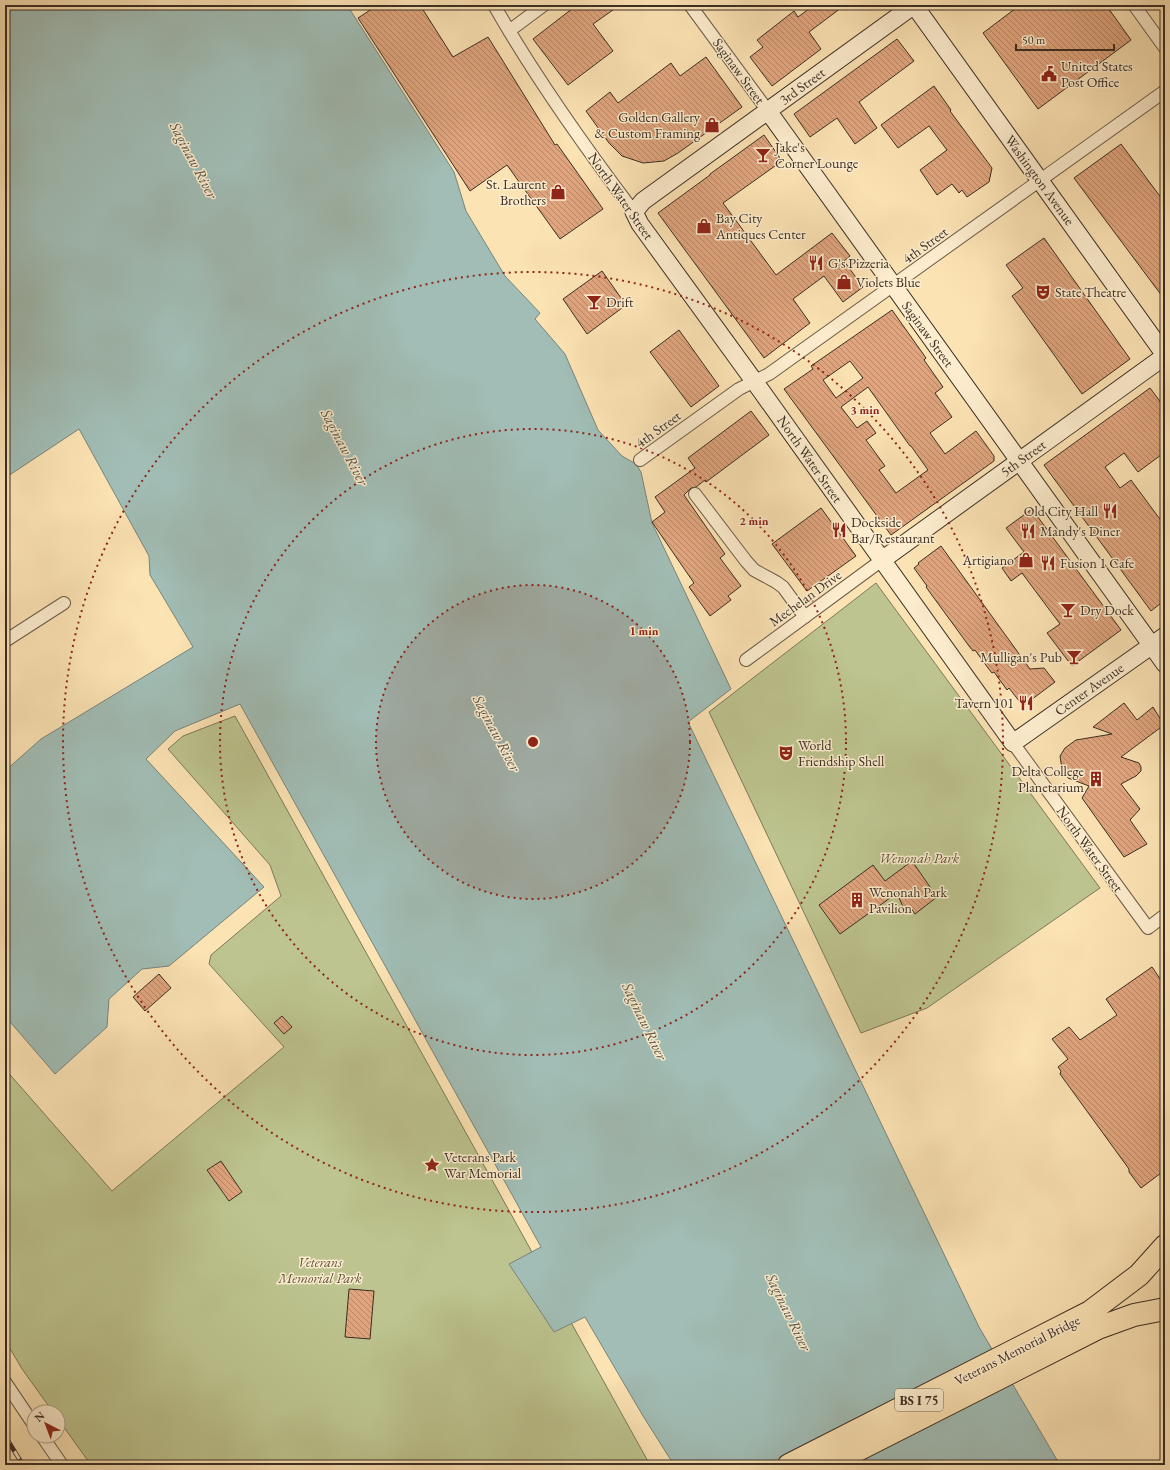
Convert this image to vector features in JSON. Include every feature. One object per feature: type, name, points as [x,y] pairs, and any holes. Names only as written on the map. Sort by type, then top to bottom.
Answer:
[{"type":"highway","name":"Veterans Memorial Bridge","points":[[828,1465],[1052,1342],[1139,1275],[1165,1246]]},
{"type":"highway","name":"Veterans Memorial Bridge","points":[[789,1465],[1052,1342],[1134,1315],[1163,1310]]},
{"type":"street","name":"North Water Street","points":[[494,5],[509,31],[573,129],[634,212],[645,230],[755,381],[1013,743],[1148,928],[1165,915]]},
{"type":"street","points":[[509,31],[544,5]]},
{"type":"street","name":"Saginaw Street","points":[[690,5],[1019,460],[1158,640],[1165,664]]},
{"type":"street","name":"3rd Street","points":[[634,212],[644,201],[914,5]]},
{"type":"street","name":"Washington Avenue","points":[[914,5],[1165,356]]},
{"type":"street","points":[[1134,5],[1165,48]]},
{"type":"street","name":"4th Street","points":[[640,460],[739,389],[769,374],[1165,91]]},
{"type":"street","name":"5th Street","points":[[882,560],[1165,356]]},
{"type":"street","points":[[695,494],[754,570],[783,587],[805,617]]},
{"type":"street","name":"Mechelan Drive","points":[[746,660],[882,560]]},
{"type":"street","points":[[5,642],[64,603]]},
{"type":"street","name":"Center Avenue","points":[[1013,743],[1158,640]]},
{"type":"street","points":[[5,1382],[26,1413]]},
{"type":"street","points":[[48,1444],[62,1465]]},
{"type":"green space","name":"Wenonah Park","points":[[876,583],[1100,888],[927,1008],[861,1033],[709,712]]},
{"type":"green space","name":"Veterans Memorial Park","points":[[235,716],[650,1465],[91,1465],[66,1430],[66,1404],[47,1404],[22,1369],[5,1340],[5,1069],[112,1191],[284,1047],[209,964],[211,955],[281,896],[270,865],[168,749],[183,736]]},
{"type":"water","name":"Saginaw River","points":[[5,5],[347,5],[454,172],[466,211],[505,276],[540,313],[535,319],[565,354],[598,430],[622,456],[636,464],[641,472],[652,523],[731,689],[688,722],[979,1327],[1060,1465],[674,1465],[643,1416],[585,1317],[554,1332],[509,1264],[541,1247],[240,704],[175,731],[146,759],[264,887],[169,966],[142,969],[109,999],[107,1027],[55,1074],[5,1016],[5,771],[41,739],[193,647],[150,575],[149,556],[79,429],[5,478]]},
{"type":"building","points":[[378,5],[420,5],[453,57],[488,37],[555,145],[557,144],[603,209],[560,239],[507,165],[470,191],[358,18]]},
{"type":"building","points":[[577,5],[620,5],[593,24],[613,51],[568,85],[533,39]]},
{"type":"building","points":[[814,5],[845,5],[809,32],[821,49],[772,86],[750,57],[763,47],[757,40],[794,11],[798,17]]},
{"type":"building","name":"United States Post Office","points":[[1020,5],[1106,5],[1131,40],[1038,109],[983,33]]},
{"type":"building","points":[[897,39],[914,61],[859,102],[877,128],[855,144],[837,118],[810,137],[794,114]]},
{"type":"building","points":[[706,57],[742,107],[678,153],[664,161],[643,163],[622,156],[609,143],[586,111],[610,92],[618,103],[671,63],[680,76]]},
{"type":"building","points":[[934,86],[951,110],[950,111],[992,168],[989,182],[967,197],[962,190],[959,193],[952,184],[937,195],[920,170],[947,150],[929,126],[898,148],[881,125]]},
{"type":"building","points":[[764,135],[782,161],[723,203],[776,275],[832,233],[850,256],[844,261],[863,287],[843,302],[824,276],[793,299],[810,323],[764,358],[658,213]]},
{"type":"building","points":[[1121,144],[1165,203],[1165,300],[1074,178]]},
{"type":"building","points":[[1044,238],[1130,359],[1082,394],[1012,296],[1023,288],[1006,265]]},
{"type":"building","name":"Drift","points":[[602,271],[626,305],[587,334],[563,299]]},
{"type":"building","points":[[892,310],[926,358],[924,360],[943,387],[935,393],[952,417],[930,433],[945,454],[976,431],[994,456],[994,461],[891,535],[784,389],[813,369],[811,366]],"holes":[[[850,361],[863,378],[836,398],[823,380]],[[868,387],[928,470],[896,493],[879,470],[885,466],[866,440],[876,433],[867,421],[857,428],[841,407]]]},
{"type":"building","points":[[679,330],[719,386],[691,407],[650,352]]},
{"type":"building","points":[[1150,388],[1165,408],[1165,452],[1138,472],[1124,453],[1105,467],[1120,488],[1131,480],[1165,526],[1165,600],[1151,611],[1044,465]]},
{"type":"building","points":[[751,411],[769,435],[706,482],[705,480],[696,487],[691,488],[684,495],[725,554],[720,558],[741,586],[728,596],[731,600],[710,616],[689,587],[694,583],[652,522],[665,512],[655,497],[695,468],[688,458]]},
{"type":"building","points":[[821,508],[856,556],[807,591],[772,544]]},
{"type":"building","points":[[1032,509],[1121,630],[1072,666],[1047,633],[1060,624],[1022,573],[1011,581],[1002,568],[1024,552],[1006,528]]},
{"type":"building","points":[[941,546],[1030,669],[1044,668],[1055,682],[1023,706],[1009,688],[1007,690],[994,672],[992,673],[975,650],[973,651],[969,646],[914,568],[919,564],[918,563]]},
{"type":"building","name":"Delta College Planetarium","points":[[1124,703],[1137,720],[1153,707],[1164,725],[1121,757],[1139,763],[1141,767],[1141,771],[1136,776],[1121,784],[1140,809],[1130,820],[1147,844],[1124,857],[1082,798],[1089,786],[1068,778],[1062,769],[1060,756],[1065,748],[1076,740],[1112,734],[1093,727]]},
{"type":"building","name":"Wenonah Park Pavilion","points":[[912,861],[937,897],[915,914],[911,908],[903,907],[897,893],[840,934],[819,905],[873,865],[885,881]]},
{"type":"building","points":[[1152,967],[1165,986],[1165,1133],[1163,1134],[1161,1162],[1165,1170],[1141,1188],[1129,1172],[1129,1169],[1060,1074],[1061,1071],[1058,1067],[1068,1059],[1052,1039],[1069,1027],[1080,1040],[1117,1015],[1106,999]]},
{"type":"building","points":[[159,974],[171,988],[145,1011],[133,997]]},
{"type":"building","points":[[282,1016],[292,1027],[284,1034],[274,1023]]},
{"type":"building","points":[[221,1161],[242,1192],[229,1201],[207,1170]]},
{"type":"building","points":[[349,1289],[374,1291],[370,1339],[345,1337]]},
{"type":"railway","points":[[5,1436],[23,1465]]},
{"type":"place","name":"United States Post Office","points":[[1049,74]]},
{"type":"place","name":"Golden Gallery & Custom Framing","points":[[712,125]]},
{"type":"place","name":"Jake's Corner Lounge","points":[[763,155]]},
{"type":"place","name":"St. Laurent Brothers","points":[[558,192]]},
{"type":"place","name":"Bay City Antiques Center","points":[[704,226]]},
{"type":"place","name":"G's Pizzeria","points":[[816,263]]},
{"type":"place","name":"Violets Blue","points":[[844,282]]},
{"type":"place","name":"State Theatre","points":[[1043,292]]},
{"type":"place","name":"Drift","points":[[594,302]]},
{"type":"place","name":"Old City Hall","points":[[1110,511]]},
{"type":"place","name":"Dockside Bar/Restaurant","points":[[839,530]]},
{"type":"place","name":"Mandy's Diner","points":[[1028,531]]},
{"type":"place","name":"Artigiano","points":[[1026,560]]},
{"type":"place","name":"Fusion 1 Cafe","points":[[1048,563]]},
{"type":"place","name":"Dry Dock","points":[[1068,610]]},
{"type":"place","name":"Mulligan's Pub","points":[[1074,657]]},
{"type":"place","name":"Tavern 101","points":[[1026,703]]},
{"type":"place","name":"World Friendship Shell","points":[[786,753]]},
{"type":"place","name":"Delta College Planetarium","points":[[1096,779]]},
{"type":"place","name":"Wenonah Park Pavilion","points":[[857,900]]},
{"type":"place","name":"Veterans Park War Memorial","points":[[432,1165]]}]
